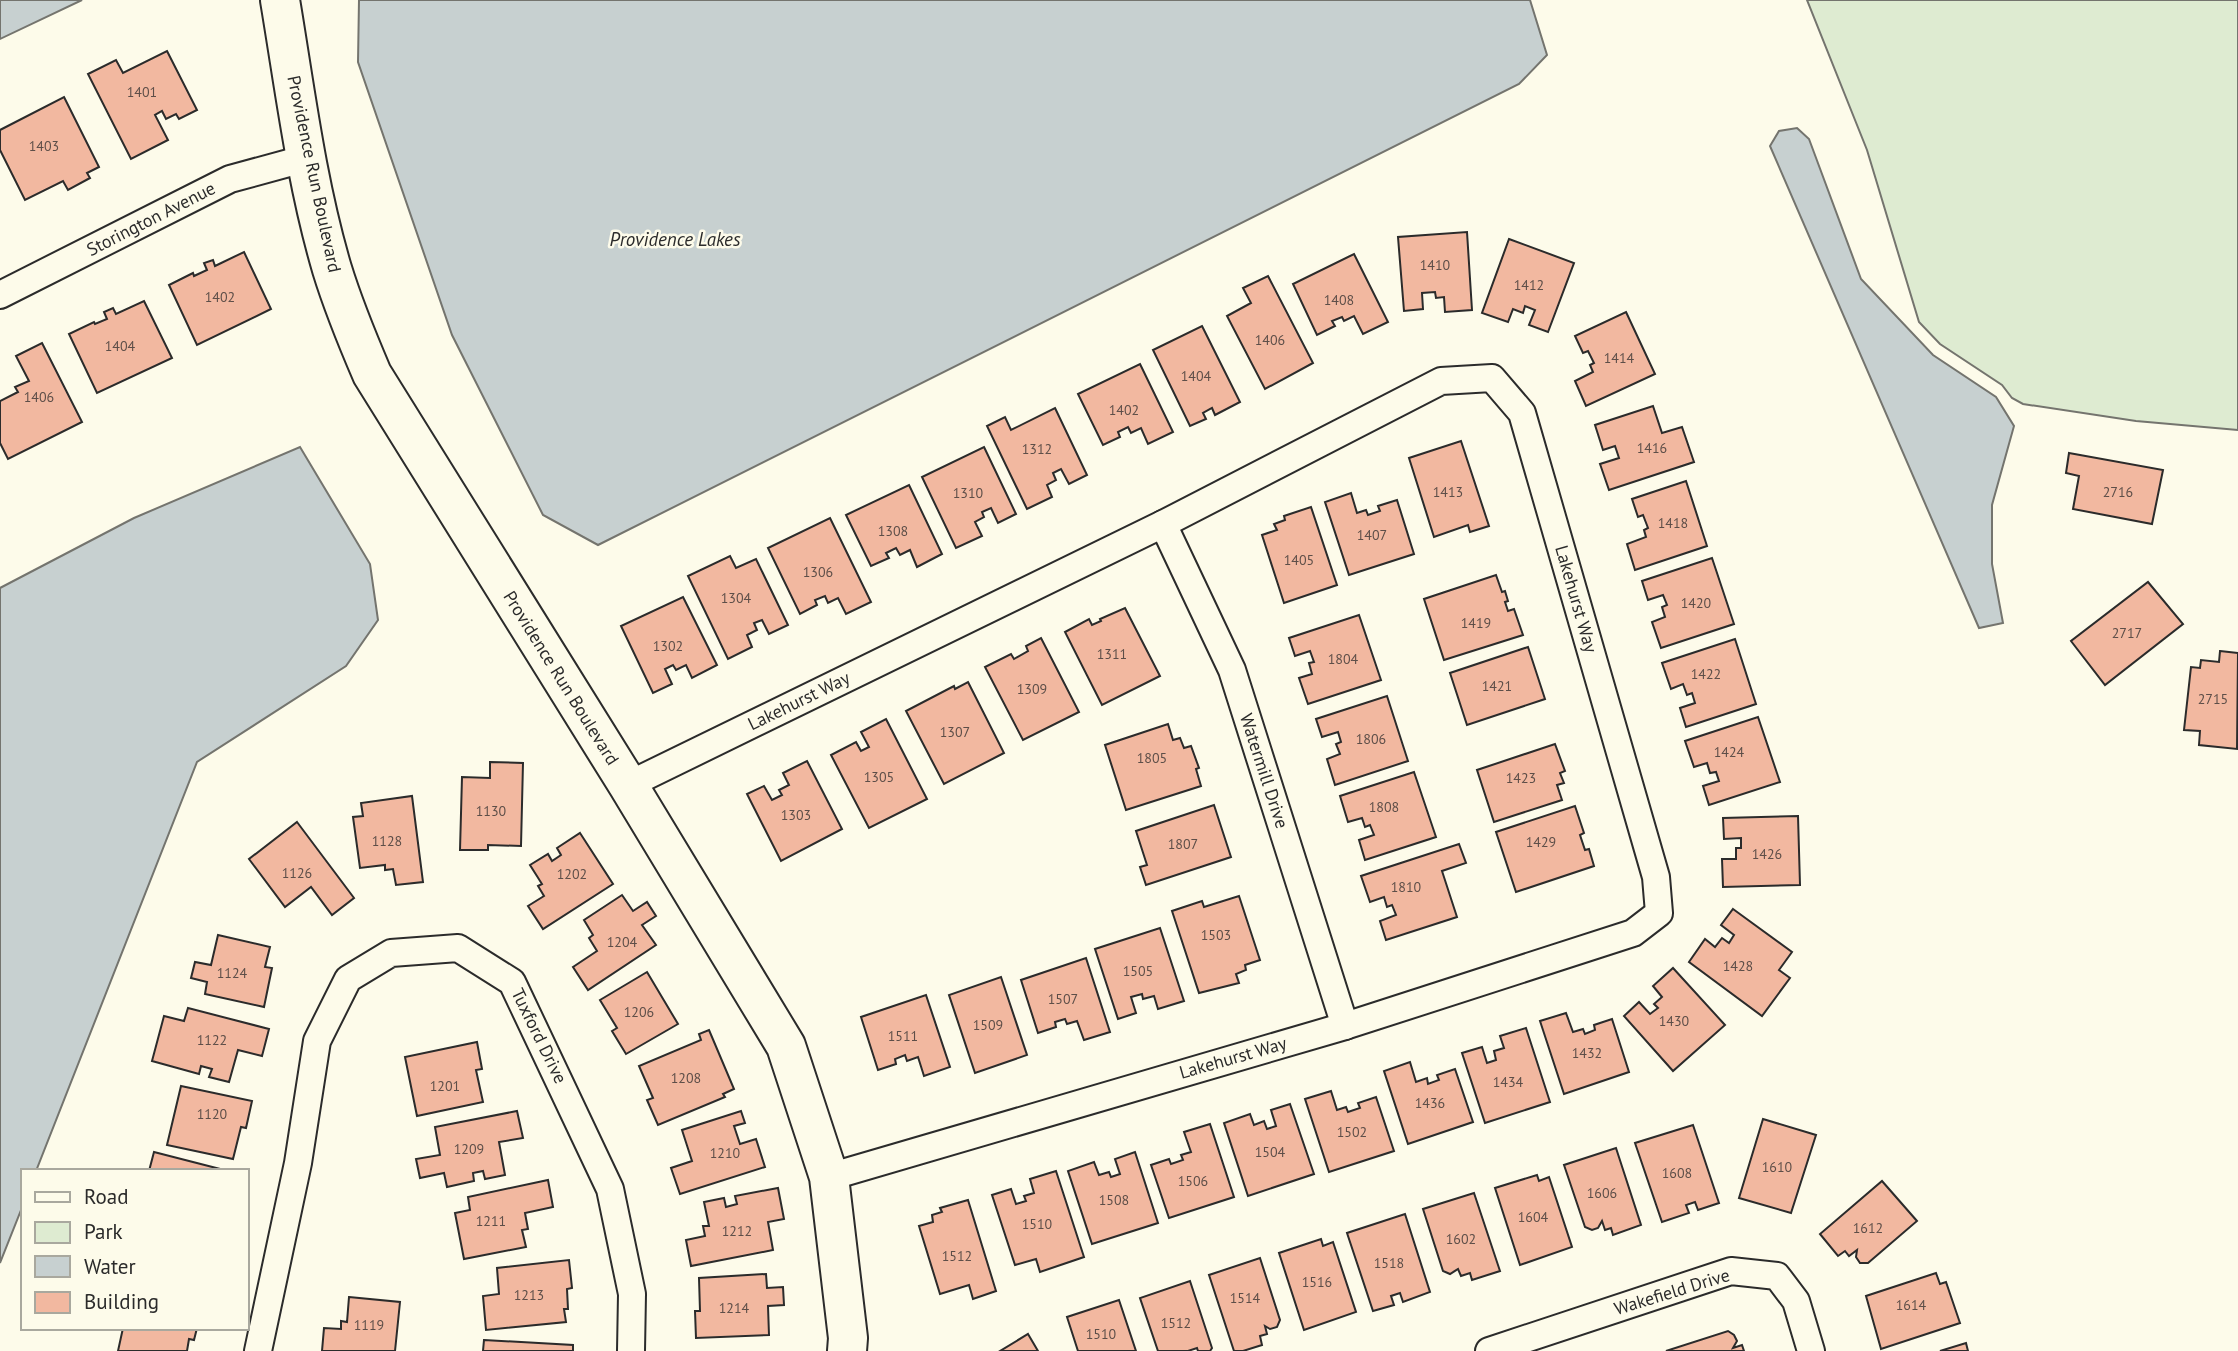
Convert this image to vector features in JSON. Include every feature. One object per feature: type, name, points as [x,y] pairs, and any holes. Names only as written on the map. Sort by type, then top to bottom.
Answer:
[{"type":"street","name":"Providence Run Boulevard","points":[[280,0],[307,158],[332,267],[349,321],[372,374],[628,785],[786,1046],[829,1177],[848,1338],[847,1351]]},
{"type":"street","name":"Storington Avenue","points":[[0,295],[230,179],[307,158]]},
{"type":"street","name":"Lakehurst Way","points":[[628,785],[1163,524],[1441,381],[1492,378],[1522,413],[1656,877],[1659,913],[1633,933],[1345,1026],[829,1177]]},
{"type":"street","name":"Watermill Drive","points":[[1163,524],[1232,670],[1345,1026]]},
{"type":"street","name":"Tuxford Drive","points":[[258,1351],[298,1163],[317,1041],[348,979],[391,953],[458,948],[512,982],[610,1189],[632,1294],[631,1351]]},
{"type":"street","name":"Wakefield Drive","points":[[1489,1351],[1731,1271],[1777,1276],[1796,1301],[1811,1351]]},
{"type":"green space","points":[[1807,0],[2238,0],[2238,430],[2136,421],[2023,404],[2012,398],[2002,385],[1940,344],[1919,322],[1867,150]]},
{"type":"water","points":[[0,0],[82,0],[0,39]]},
{"type":"water","name":"Providence Lakes","points":[[359,0],[1530,0],[1547,55],[1519,84],[598,545],[543,515],[452,335],[358,62]]},
{"type":"water","points":[[1797,128],[1809,139],[1861,279],[1933,355],[1996,397],[2014,426],[1992,505],[1992,564],[2003,623],[1979,628],[1770,146],[1779,131]]},
{"type":"water","points":[[300,447],[370,564],[378,620],[346,666],[197,762],[37,1169],[21,1169],[21,1210],[0,1263],[0,588],[134,518]]},
{"type":"building","points":[[167,51],[197,110],[179,119],[176,114],[166,119],[162,111],[155,115],[168,140],[131,159],[88,74],[116,60],[123,73]]},
{"type":"building","points":[[64,97],[99,167],[87,173],[90,178],[68,190],[63,181],[25,200],[0,150],[0,130]]},
{"type":"building","points":[[1467,232],[1472,310],[1445,312],[1444,297],[1436,298],[1435,292],[1422,293],[1423,309],[1404,311],[1398,237]]},
{"type":"building","points":[[1509,239],[1574,263],[1548,332],[1529,325],[1535,310],[1525,306],[1523,313],[1513,309],[1508,322],[1482,313]]},
{"type":"building","points":[[244,252],[271,309],[197,345],[169,285],[193,273],[194,276],[207,270],[204,263],[213,260],[215,266]]},
{"type":"building","points":[[1354,254],[1388,322],[1363,334],[1354,316],[1344,321],[1342,317],[1332,321],[1335,326],[1317,335],[1293,284]]},
{"type":"building","points":[[1268,276],[1313,363],[1265,389],[1227,316],[1251,303],[1243,288]]},
{"type":"building","points":[[144,301],[172,358],[97,393],[69,334],[107,319],[104,312],[113,308],[116,314]]},
{"type":"building","points":[[1626,312],[1655,374],[1586,406],[1575,381],[1593,372],[1590,365],[1594,363],[1588,351],[1583,353],[1575,336]]},
{"type":"building","points":[[1202,326],[1240,402],[1215,415],[1212,408],[1203,413],[1206,419],[1190,426],[1153,350]]},
{"type":"building","points":[[42,343],[82,422],[8,459],[0,443],[0,401],[18,392],[15,387],[29,381],[16,356]]},
{"type":"building","points":[[1140,364],[1173,432],[1148,444],[1141,428],[1131,433],[1128,427],[1118,432],[1120,437],[1103,445],[1078,394]]},
{"type":"building","points":[[1653,406],[1662,433],[1682,427],[1694,462],[1609,490],[1600,464],[1619,458],[1615,446],[1603,450],[1595,425]]},
{"type":"building","points":[[1055,408],[1087,475],[1069,484],[1061,469],[1053,473],[1056,480],[1047,485],[1052,497],[1027,509],[987,426],[1005,417],[1011,430]]},
{"type":"building","points":[[1461,441],[1489,526],[1470,532],[1468,525],[1434,537],[1409,458]]},
{"type":"building","points":[[984,447],[1016,514],[998,523],[991,508],[982,512],[984,517],[975,522],[982,536],[956,548],[922,477]]},
{"type":"building","points":[[2069,453],[2163,470],[2152,524],[2073,509],[2079,476],[2066,473]]},
{"type":"building","points":[[1686,481],[1707,546],[1635,570],[1627,544],[1646,537],[1644,530],[1648,528],[1643,515],[1638,517],[1632,499]]},
{"type":"building","points":[[909,485],[942,554],[917,567],[910,550],[900,555],[896,548],[886,553],[889,558],[871,566],[846,515]]},
{"type":"building","points":[[1351,493],[1357,513],[1366,510],[1368,515],[1380,511],[1378,506],[1397,500],[1414,554],[1349,575],[1325,502]]},
{"type":"building","points":[[1311,507],[1337,585],[1284,603],[1262,535],[1277,530],[1274,524],[1285,520],[1284,516]]},
{"type":"building","points":[[830,518],[871,602],[846,614],[838,598],[828,603],[825,596],[815,600],[817,605],[800,614],[768,548]]},
{"type":"building","points":[[730,556],[736,568],[756,559],[788,625],[769,634],[762,620],[754,623],[757,630],[747,635],[752,647],[728,659],[688,576]]},
{"type":"building","points":[[1712,558],[1734,624],[1661,648],[1652,622],[1665,617],[1662,607],[1667,605],[1663,595],[1648,600],[1642,581]]},
{"type":"building","points":[[1496,575],[1502,592],[1505,591],[1508,611],[1514,609],[1523,635],[1444,660],[1424,599]]},
{"type":"building","points":[[2148,582],[2183,624],[2105,685],[2071,641]]},
{"type":"building","points":[[683,597],[717,665],[692,678],[686,665],[676,670],[673,665],[665,669],[672,684],[653,693],[621,626]]},
{"type":"building","points":[[1125,608],[1160,676],[1102,705],[1065,632],[1089,619],[1092,625]]},
{"type":"building","points":[[1359,615],[1381,680],[1308,704],[1299,678],[1312,674],[1309,663],[1314,662],[1310,651],[1295,656],[1289,638]]},
{"type":"building","points":[[1041,638],[1079,712],[1023,740],[985,667],[1011,654],[1014,659],[1028,651],[1026,646]]},
{"type":"building","points":[[1735,639],[1756,704],[1686,727],[1680,708],[1695,703],[1692,693],[1687,695],[1683,684],[1671,689],[1662,663]]},
{"type":"building","points":[[1528,647],[1545,699],[1467,725],[1450,673]]},
{"type":"building","points":[[2220,651],[2238,653],[2237,749],[2199,745],[2200,731],[2184,730],[2191,667],[2200,668],[2201,660],[2219,662]]},
{"type":"building","points":[[968,682],[1004,753],[944,784],[906,711],[954,686],[955,689]]},
{"type":"building","points":[[1387,696],[1408,761],[1335,785],[1327,759],[1340,754],[1336,744],[1341,742],[1338,732],[1322,737],[1316,719]]},
{"type":"building","points":[[1758,717],[1780,782],[1709,805],[1703,786],[1719,781],[1716,772],[1710,773],[1707,763],[1694,767],[1685,741]]},
{"type":"building","points":[[886,719],[927,799],[869,828],[831,755],[856,742],[861,751],[869,747],[861,732]]},
{"type":"building","points":[[1168,724],[1173,740],[1180,738],[1184,748],[1191,746],[1199,768],[1196,769],[1201,786],[1126,810],[1105,745]]},
{"type":"building","points":[[1555,744],[1565,771],[1560,773],[1564,783],[1557,785],[1562,800],[1494,822],[1477,770]]},
{"type":"building","points":[[807,761],[842,829],[781,861],[747,794],[764,786],[772,800],[782,795],[779,790],[789,785],[783,773]]},
{"type":"building","points":[[490,762],[523,763],[521,846],[488,845],[488,850],[460,850],[462,777],[490,778]]},
{"type":"building","points":[[1414,772],[1436,837],[1365,860],[1359,840],[1374,835],[1370,825],[1365,827],[1362,818],[1348,822],[1340,796]]},
{"type":"building","points":[[412,796],[423,882],[396,885],[393,869],[385,870],[385,865],[360,868],[353,817],[363,816],[361,803]]},
{"type":"building","points":[[1214,805],[1231,857],[1146,885],[1140,867],[1147,865],[1136,831]]},
{"type":"building","points":[[1575,806],[1584,833],[1580,835],[1585,850],[1589,849],[1594,866],[1516,892],[1496,832]]},
{"type":"building","points":[[1798,816],[1800,885],[1723,887],[1722,859],[1736,859],[1736,848],[1741,848],[1741,838],[1724,839],[1723,818]]},
{"type":"building","points":[[297,822],[354,898],[332,915],[311,887],[285,907],[249,859]]},
{"type":"building","points":[[580,833],[613,884],[543,929],[528,906],[544,896],[538,886],[542,884],[530,865],[548,854],[552,861],[561,855],[557,848]]},
{"type":"building","points":[[1459,844],[1466,863],[1442,871],[1457,917],[1386,940],[1380,921],[1396,915],[1392,905],[1387,907],[1384,897],[1370,902],[1361,876]]},
{"type":"building","points":[[622,895],[633,911],[647,902],[656,916],[642,925],[656,945],[588,990],[573,967],[597,951],[589,938],[593,935],[584,920]]},
{"type":"building","points":[[1239,896],[1260,960],[1245,965],[1246,970],[1236,974],[1239,983],[1199,993],[1172,911],[1202,901],[1204,907]]},
{"type":"building","points":[[1733,909],[1792,952],[1779,970],[1790,978],[1762,1016],[1689,962],[1705,939],[1715,947],[1722,938],[1729,943],[1734,935],[1721,925]]},
{"type":"building","points":[[1160,928],[1184,1001],[1158,1009],[1154,996],[1143,999],[1142,994],[1131,997],[1136,1013],[1118,1019],[1095,949]]},
{"type":"building","points":[[218,935],[270,947],[265,967],[272,968],[264,1007],[205,994],[207,982],[191,978],[195,962],[211,965]]},
{"type":"building","points":[[1086,958],[1110,1032],[1084,1040],[1077,1021],[1067,1024],[1065,1019],[1055,1022],[1056,1027],[1038,1033],[1021,980]]},
{"type":"building","points":[[1673,968],[1725,1025],[1673,1071],[1624,1016],[1639,1002],[1650,1014],[1658,1008],[1654,1004],[1662,997],[1653,986]]},
{"type":"building","points":[[647,972],[678,1024],[626,1054],[612,1031],[617,1028],[600,1000]]},
{"type":"building","points":[[1001,977],[1027,1055],[975,1073],[949,995]]},
{"type":"building","points":[[926,995],[950,1067],[924,1076],[918,1057],[907,1061],[905,1055],[895,1059],[896,1064],[878,1070],[861,1017]]},
{"type":"building","points":[[188,1008],[269,1029],[262,1056],[238,1050],[229,1082],[209,1077],[212,1069],[201,1066],[199,1074],[152,1061],[164,1016],[184,1021]]},
{"type":"building","points":[[1566,1013],[1573,1032],[1583,1029],[1585,1034],[1595,1030],[1594,1025],[1612,1019],[1629,1072],[1564,1094],[1540,1021]]},
{"type":"building","points":[[1526,1028],[1550,1102],[1485,1123],[1462,1053],[1482,1047],[1487,1063],[1496,1060],[1494,1051],[1504,1048],[1500,1036]]},
{"type":"building","points":[[709,1030],[734,1089],[723,1094],[725,1097],[658,1125],[647,1100],[653,1098],[639,1066],[701,1040],[699,1034]]},
{"type":"building","points":[[477,1042],[482,1069],[476,1070],[483,1102],[417,1116],[405,1057]]},
{"type":"building","points":[[1410,1062],[1416,1082],[1427,1078],[1428,1084],[1439,1080],[1437,1075],[1455,1069],[1473,1122],[1408,1144],[1384,1071]]},
{"type":"building","points":[[181,1086],[252,1101],[246,1128],[241,1127],[233,1159],[167,1145]]},
{"type":"building","points":[[1331,1091],[1337,1110],[1346,1107],[1348,1112],[1360,1108],[1358,1103],[1376,1097],[1394,1151],[1329,1172],[1305,1099]]},
{"type":"building","points":[[1290,1104],[1314,1174],[1248,1196],[1224,1123],[1250,1114],[1254,1125],[1264,1121],[1267,1129],[1276,1126],[1271,1110]]},
{"type":"building","points":[[517,1111],[523,1138],[499,1142],[505,1175],[485,1179],[483,1171],[473,1173],[474,1181],[447,1187],[444,1173],[420,1178],[416,1159],[440,1155],[435,1127]]},
{"type":"building","points":[[741,1111],[745,1123],[734,1126],[740,1144],[756,1139],[765,1167],[680,1194],[671,1168],[692,1161],[682,1130]]},
{"type":"building","points":[[1763,1119],[1816,1135],[1791,1213],[1739,1198]]},
{"type":"building","points":[[1210,1124],[1234,1197],[1169,1218],[1151,1165],[1169,1159],[1171,1164],[1183,1160],[1181,1155],[1191,1152],[1184,1132]]},
{"type":"building","points":[[1693,1125],[1719,1203],[1698,1210],[1695,1202],[1686,1205],[1689,1213],[1662,1222],[1635,1143]]},
{"type":"building","points":[[1616,1148],[1641,1225],[1613,1235],[1611,1228],[1605,1230],[1602,1221],[1598,1228],[1592,1230],[1585,1227],[1564,1165]]},
{"type":"building","points":[[154,1152],[220,1169],[150,1169]]},
{"type":"building","points":[[1135,1152],[1158,1223],[1092,1244],[1068,1171],[1094,1162],[1099,1175],[1109,1172],[1111,1177],[1120,1174],[1115,1159]]},
{"type":"building","points":[[1056,1171],[1084,1257],[1040,1272],[1036,1259],[1015,1265],[992,1195],[1011,1189],[1016,1204],[1026,1201],[1024,1196],[1034,1193],[1030,1179]]},
{"type":"building","points":[[1537,1175],[1539,1181],[1549,1177],[1572,1247],[1520,1265],[1495,1188]]},
{"type":"building","points":[[548,1180],[553,1207],[525,1213],[528,1229],[522,1230],[526,1247],[464,1259],[455,1213],[470,1210],[468,1197]]},
{"type":"building","points":[[1882,1181],[1917,1221],[1868,1263],[1860,1263],[1856,1257],[1857,1250],[1849,1256],[1845,1251],[1838,1256],[1820,1234]]},
{"type":"building","points":[[778,1188],[784,1219],[768,1222],[773,1250],[691,1266],[686,1240],[705,1236],[703,1226],[709,1226],[704,1202],[724,1198],[726,1207],[737,1204],[735,1196]]},
{"type":"building","points":[[1474,1193],[1500,1271],[1472,1280],[1470,1273],[1461,1276],[1458,1269],[1450,1274],[1443,1271],[1423,1209]]},
{"type":"building","points":[[968,1200],[996,1291],[973,1299],[969,1285],[940,1294],[919,1226],[933,1222],[932,1215],[942,1212],[940,1208]]},
{"type":"building","points":[[1405,1214],[1430,1292],[1403,1302],[1400,1293],[1391,1296],[1394,1305],[1373,1311],[1347,1233]]},
{"type":"building","points":[[1321,1239],[1323,1246],[1333,1242],[1356,1312],[1304,1330],[1279,1253]]},
{"type":"building","points":[[1260,1258],[1280,1320],[1277,1327],[1270,1329],[1265,1326],[1267,1334],[1260,1336],[1262,1345],[1234,1351],[1209,1275]]},
{"type":"building","points":[[569,1260],[572,1288],[567,1289],[568,1309],[564,1309],[566,1322],[486,1330],[483,1296],[499,1294],[497,1268]]},
{"type":"building","points":[[1936,1273],[1940,1284],[1946,1282],[1960,1323],[1881,1349],[1866,1296]]},
{"type":"building","points":[[766,1274],[767,1288],[783,1287],[784,1305],[768,1306],[769,1335],[696,1338],[695,1311],[700,1311],[699,1278]]},
{"type":"building","points":[[1190,1281],[1212,1348],[1210,1351],[1198,1351],[1197,1348],[1188,1351],[1158,1351],[1140,1298]]},
{"type":"building","points":[[349,1297],[400,1302],[395,1351],[322,1351],[324,1328],[341,1329],[341,1321],[347,1322]]},
{"type":"building","points":[[1119,1300],[1136,1351],[1078,1351],[1067,1317]]},
{"type":"building","points":[[123,1330],[196,1330],[194,1340],[189,1339],[187,1351],[118,1351]]},
{"type":"building","points":[[1728,1331],[1737,1341],[1733,1348],[1742,1345],[1744,1351],[1666,1351]]},
{"type":"building","points":[[1028,1334],[1038,1351],[1000,1351]]},
{"type":"building","points":[[484,1340],[573,1345],[573,1351],[483,1351]]},
{"type":"building","points":[[1966,1343],[1968,1351],[1940,1351]]}]
